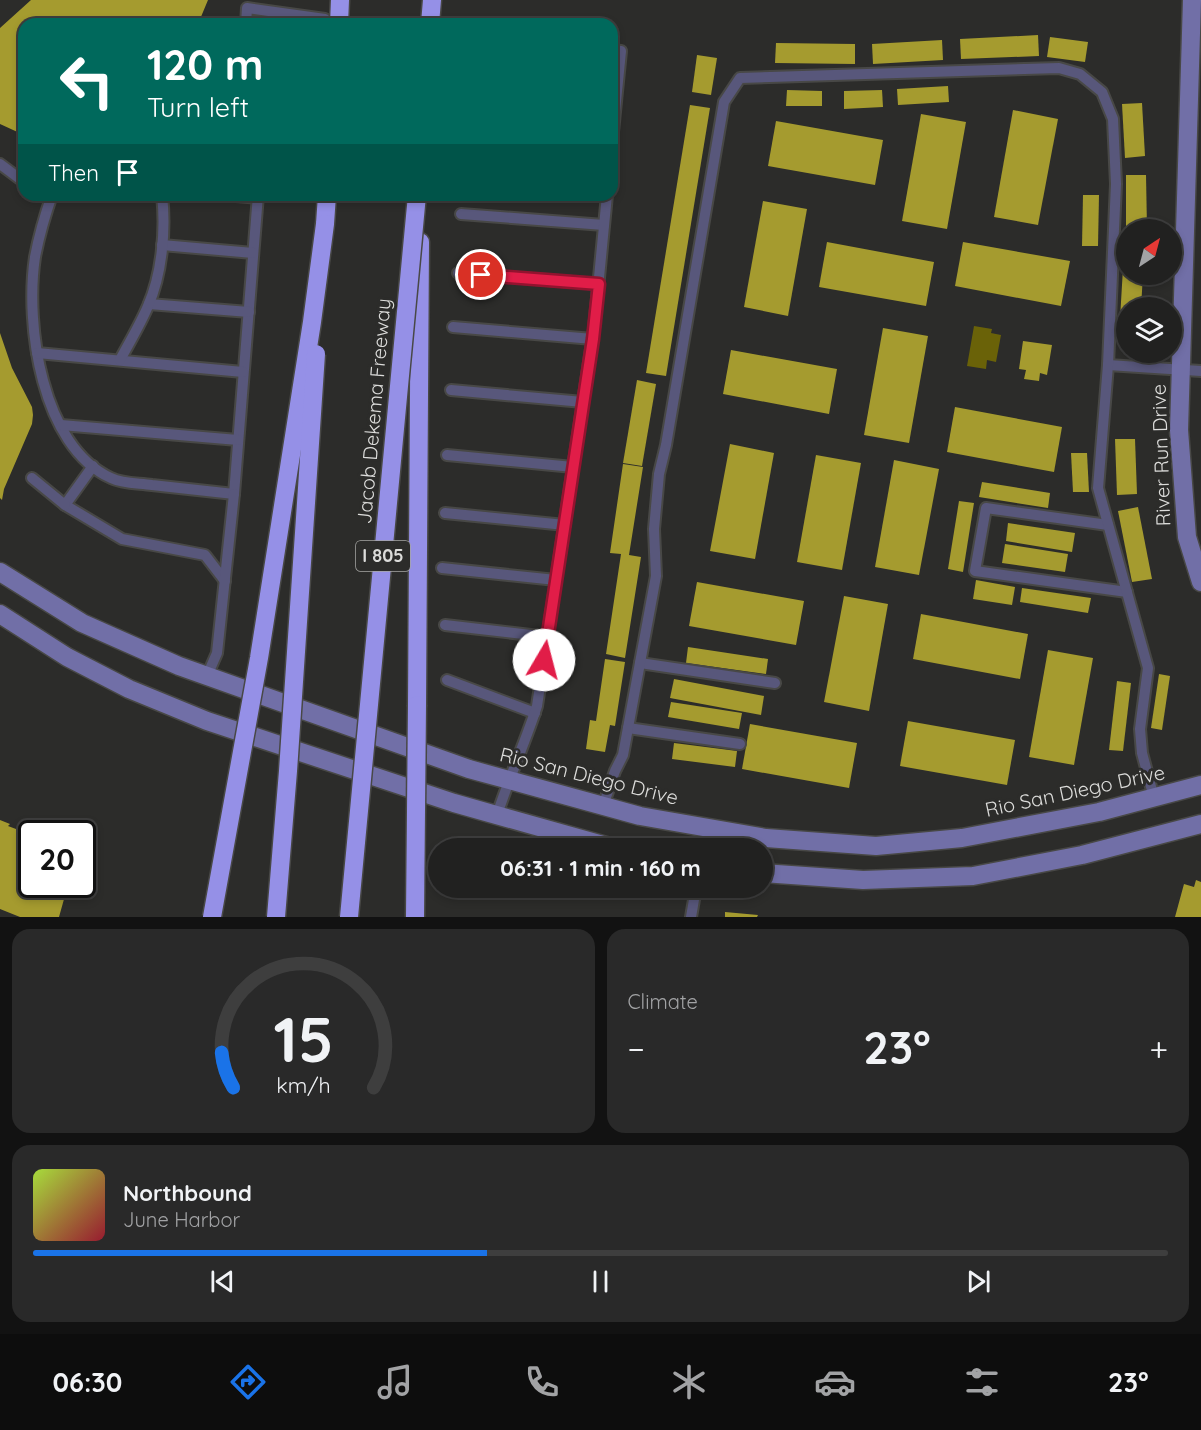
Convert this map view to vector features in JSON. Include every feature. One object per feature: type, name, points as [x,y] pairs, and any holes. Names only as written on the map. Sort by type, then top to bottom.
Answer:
[{"type":"highway","points":[[333,18],[340,0]]},
{"type":"highway","points":[[430,18],[432,0]]},
{"type":"highway","points":[[276,917],[289,759],[327,201]]},
{"type":"highway","name":"Jacob Dekema Freeway","points":[[349,917],[418,201]]},
{"type":"highway","points":[[415,917],[419,201]]},
{"type":"highway","points":[[212,917],[259,658],[312,322],[325,224]]},
{"type":"main road","name":"River Run Drive","points":[[1192,0],[1179,429],[1187,537],[1201,582]]},
{"type":"main road","name":"Rio San Diego Drive","points":[[0,572],[82,623],[178,666],[458,765],[640,816],[766,838],[876,846],[962,838],[1099,812],[1201,785]]},
{"type":"main road","points":[[0,614],[68,657],[118,684],[197,717],[454,803],[578,838]]},
{"type":"main road","points":[[773,874],[863,880],[973,876],[1082,855],[1201,824]]},
{"type":"lane","points":[[246,18],[247,8],[308,18]]},
{"type":"lane","points":[[618,51],[621,51],[618,76]]},
{"type":"lane","points":[[603,806],[623,754],[656,576],[654,529],[659,474],[666,445],[723,102],[740,78],[1059,68],[1080,74],[1102,92],[1113,119],[1116,184],[1108,365],[1098,488],[1148,669],[1140,729],[1142,753],[1154,798]]},
{"type":"lane","points":[[0,164],[18,178]]},
{"type":"lane","points":[[47,201],[35,258],[33,305],[37,353],[53,413],[76,449],[93,466],[112,479],[234,494]]},
{"type":"lane","points":[[120,360],[149,304],[162,244],[163,201]]},
{"type":"lane","points":[[207,676],[217,653],[225,581],[258,201]]},
{"type":"lane","points":[[497,815],[508,780],[525,745],[535,713],[593,339],[606,201]]},
{"type":"lane","points":[[461,214],[604,225]]},
{"type":"lane","points":[[162,244],[253,253]]},
{"type":"lane","points":[[458,273],[599,284]]},
{"type":"lane","points":[[149,304],[249,312]]},
{"type":"lane","points":[[453,327],[593,339]]},
{"type":"lane","points":[[37,353],[243,372]]},
{"type":"lane","points":[[1108,365],[1201,371]]},
{"type":"lane","points":[[451,390],[583,402]]},
{"type":"lane","points":[[61,425],[238,440]]},
{"type":"lane","points":[[447,455],[573,467]]},
{"type":"lane","points":[[65,505],[93,466]]},
{"type":"lane","points":[[32,478],[65,505],[122,539],[205,555],[225,581]]},
{"type":"lane","points":[[1108,525],[986,508],[975,571],[1127,592]]},
{"type":"lane","points":[[445,513],[565,525]]},
{"type":"lane","points":[[442,568],[556,580]]},
{"type":"lane","points":[[445,625],[548,637]]},
{"type":"lane","points":[[640,663],[775,683]]},
{"type":"lane","points":[[447,680],[535,713]]},
{"type":"lane","points":[[628,728],[740,744]]},
{"type":"lane","points":[[690,917],[694,898]]},
{"type":"shaded area","points":[[974,326],[992,329],[991,333],[1001,335],[996,362],[987,360],[986,369],[967,366]]},
{"type":"building","points":[[31,0],[208,0],[200,18],[18,18],[18,132],[0,124],[0,28]]},
{"type":"building","points":[[1038,35],[1039,56],[961,59],[960,39]]},
{"type":"building","points":[[1050,37],[1088,42],[1085,62],[1047,57]]},
{"type":"building","points":[[942,40],[943,60],[873,64],[872,44]]},
{"type":"building","points":[[776,43],[855,44],[855,64],[775,63]]},
{"type":"building","points":[[697,55],[717,58],[711,95],[692,92]]},
{"type":"building","points":[[948,86],[949,102],[898,105],[897,89]]},
{"type":"building","points":[[787,90],[822,91],[822,106],[786,106]]},
{"type":"building","points":[[882,90],[883,107],[844,109],[844,91]]},
{"type":"building","points":[[1142,103],[1145,156],[1125,158],[1122,104]]},
{"type":"building","points":[[690,105],[710,108],[666,376],[646,373]]},
{"type":"building","points":[[1013,110],[1058,119],[1038,225],[994,217]]},
{"type":"building","points":[[921,114],[966,122],[947,229],[902,221]]},
{"type":"building","points":[[776,121],[883,140],[875,185],[768,166]]},
{"type":"building","points":[[1126,175],[1146,175],[1147,219],[1126,219]]},
{"type":"building","points":[[1083,195],[1099,195],[1098,246],[1082,246]]},
{"type":"building","points":[[763,201],[807,209],[788,316],[744,307]]},
{"type":"building","points":[[827,242],[934,262],[926,306],[819,287]]},
{"type":"building","points":[[963,242],[1070,261],[1061,306],[955,286]]},
{"type":"building","points":[[1122,285],[1142,285],[1142,297],[1121,297]]},
{"type":"building","points":[[883,328],[928,336],[909,443],[864,435]]},
{"type":"building","points":[[0,333],[12,368],[32,407],[33,415],[32,424],[4,489],[2,500],[0,498]]},
{"type":"building","points":[[1023,341],[1052,345],[1047,375],[1040,373],[1039,381],[1024,379],[1026,370],[1019,369]]},
{"type":"building","points":[[731,350],[837,369],[829,414],[723,394]]},
{"type":"building","points":[[637,380],[656,384],[642,466],[623,463]]},
{"type":"building","points":[[955,407],[1062,427],[1054,472],[947,452]]},
{"type":"building","points":[[1115,439],[1135,439],[1137,494],[1117,495]]},
{"type":"building","points":[[730,444],[774,453],[755,559],[710,551]]},
{"type":"building","points":[[1071,453],[1087,453],[1089,492],[1073,492]]},
{"type":"building","points":[[816,455],[861,463],[842,570],[797,562]]},
{"type":"building","points":[[894,460],[939,469],[919,575],[875,567]]},
{"type":"building","points":[[623,464],[643,467],[629,555],[641,557],[625,658],[606,654],[621,554],[610,553]]},
{"type":"building","points":[[982,482],[1050,493],[1048,508],[979,497]]},
{"type":"building","points":[[959,501],[974,503],[963,572],[948,569]]},
{"type":"building","points":[[1138,507],[1152,579],[1132,582],[1118,511]]},
{"type":"building","points":[[1008,523],[1075,533],[1072,552],[1006,541]]},
{"type":"building","points":[[1005,544],[1068,554],[1065,572],[1002,563]]},
{"type":"building","points":[[976,580],[1015,587],[1012,605],[973,599]]},
{"type":"building","points":[[697,582],[804,601],[796,645],[689,626]]},
{"type":"building","points":[[1022,588],[1091,598],[1088,613],[1020,602]]},
{"type":"building","points":[[844,596],[888,604],[869,711],[824,702]]},
{"type":"building","points":[[921,614],[1028,634],[1020,679],[913,659]]},
{"type":"building","points":[[688,647],[768,659],[766,674],[686,663]]},
{"type":"building","points":[[1048,650],[1093,658],[1074,765],[1029,757]]},
{"type":"building","points":[[605,659],[625,662],[615,726],[610,725],[605,752],[586,749],[590,720],[596,721]]},
{"type":"building","points":[[1159,674],[1170,676],[1162,730],[1151,728]]},
{"type":"building","points":[[674,679],[764,696],[761,715],[670,698]]},
{"type":"building","points":[[1117,681],[1131,683],[1123,751],[1109,750]]},
{"type":"building","points":[[671,702],[742,713],[739,729],[668,717]]},
{"type":"building","points":[[908,721],[1015,740],[1007,785],[900,766]]},
{"type":"building","points":[[750,724],[857,743],[849,788],[742,769]]},
{"type":"building","points":[[674,743],[737,751],[735,767],[672,759]]},
{"type":"building","points":[[0,820],[18,830],[18,898],[64,898],[59,917],[20,917],[0,909]]},
{"type":"building","points":[[1196,880],[1201,882],[1201,917],[1175,917],[1184,884],[1194,887]]},
{"type":"building","points":[[725,912],[758,915],[757,917],[725,917]]},
{"type":"route","points":[[481,275],[599,284],[593,339],[544,660]]}]
